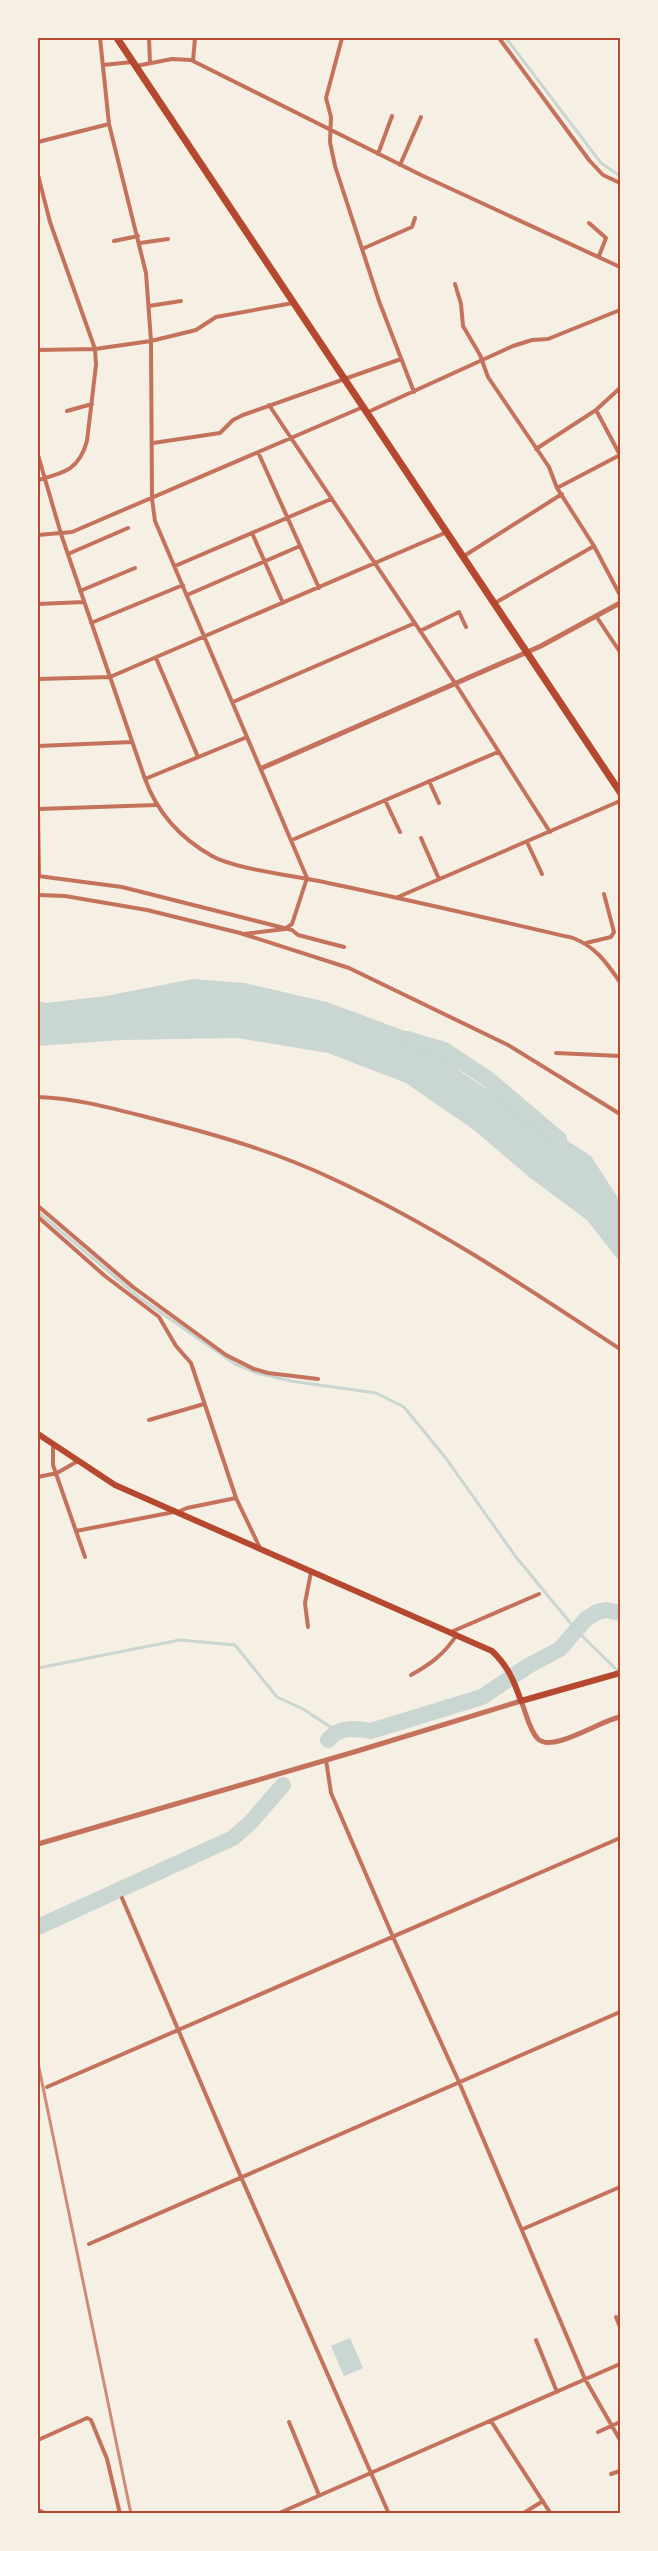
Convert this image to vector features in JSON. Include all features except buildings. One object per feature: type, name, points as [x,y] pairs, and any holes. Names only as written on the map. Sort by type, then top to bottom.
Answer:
[{"type":"highway","points":[[117,38],[621,792]]},
{"type":"main road","points":[[38,1434],[115,1485],[492,1652],[506,1665],[521,1701],[621,1672]]},
{"type":"street","points":[[100,38],[109,124],[140,243],[148,306],[151,341],[152,499],[155,521],[307,878],[295,920],[285,929],[244,934]]},
{"type":"street","points":[[150,38],[150,63]]},
{"type":"street","points":[[194,62],[195,38]]},
{"type":"street","points":[[342,38],[326,98],[331,117],[328,130],[335,166],[362,249],[414,392]]},
{"type":"street","points":[[499,38],[589,160],[603,175],[621,183]]},
{"type":"street","points":[[104,65],[150,63],[171,59],[194,62],[400,165],[621,267]]},
{"type":"street","points":[[378,154],[392,116]]},
{"type":"street","points":[[400,165],[421,117]]},
{"type":"street","points":[[38,142],[109,124]]},
{"type":"street","points":[[38,175],[50,222],[94,349],[96,365],[87,441],[76,465],[68,471],[38,480]]},
{"type":"street","points":[[362,249],[412,227],[415,218]]},
{"type":"street","points":[[589,223],[606,238],[599,256]]},
{"type":"street","points":[[114,241],[138,236]]},
{"type":"street","points":[[140,243],[168,239]]},
{"type":"street","points":[[455,284],[461,304],[463,326],[496,391],[513,412],[549,467],[557,488],[621,594]]},
{"type":"street","points":[[148,306],[181,301]]},
{"type":"street","points":[[38,350],[94,349],[151,341],[196,330],[216,317],[294,303]]},
{"type":"street","points":[[38,535],[72,532],[291,438],[414,392],[513,346],[532,340],[548,339],[621,310]]},
{"type":"street","points":[[153,443],[219,433],[233,420],[269,405],[401,359]]},
{"type":"street","points":[[536,449],[596,410],[621,388]]},
{"type":"street","points":[[67,411],[92,404]]},
{"type":"street","points":[[269,405],[455,683],[550,832]]},
{"type":"street","points":[[557,488],[621,455],[596,410]]},
{"type":"street","points":[[258,452],[319,588]]},
{"type":"street","points":[[38,455],[61,534],[145,779],[156,805],[176,829],[214,857],[240,865],[398,897],[573,938],[585,943],[600,954],[621,982]]},
{"type":"street","points":[[464,556],[562,494]]},
{"type":"street","points":[[175,566],[332,498]]},
{"type":"street","points":[[68,554],[128,528]]},
{"type":"street","points":[[38,679],[110,677],[448,532]]},
{"type":"street","points":[[252,533],[284,603]]},
{"type":"street","points":[[187,595],[300,546]]},
{"type":"street","points":[[495,603],[594,546]]},
{"type":"street","points":[[80,591],[135,568]]},
{"type":"street","points":[[91,623],[183,585]]},
{"type":"street","points":[[38,604],[84,602]]},
{"type":"street","points":[[262,768],[527,652],[621,603]]},
{"type":"street","points":[[420,631],[459,612],[466,627]]},
{"type":"street","points":[[596,616],[621,652]]},
{"type":"street","points":[[233,702],[415,623]]},
{"type":"street","points":[[156,658],[198,757]]},
{"type":"street","points":[[145,779],[247,736]]},
{"type":"street","points":[[38,746],[132,742]]},
{"type":"street","points":[[292,840],[498,751]]},
{"type":"street","points":[[429,781],[439,803]]},
{"type":"street","points":[[386,800],[400,831]]},
{"type":"street","points":[[398,897],[621,801]]},
{"type":"street","points":[[156,805],[38,809],[38,876],[122,887],[285,929],[344,947]]},
{"type":"street","points":[[421,838],[439,879]]},
{"type":"street","points":[[527,842],[542,874]]},
{"type":"street","points":[[585,943],[611,937],[614,932],[604,894]]},
{"type":"street","points":[[38,895],[65,896],[147,910],[244,934],[350,968],[508,1045],[621,1114]]},
{"type":"street","points":[[556,1053],[621,1056]]},
{"type":"street","points":[[38,1097],[72,1100],[177,1125],[237,1142],[329,1176],[485,1260],[621,1349]]},
{"type":"street","points":[[38,1206],[133,1287],[226,1355],[254,1369],[268,1373],[318,1379]]},
{"type":"street","points":[[38,1217],[105,1276],[159,1317],[176,1346],[191,1363],[236,1498],[262,1550]]},
{"type":"street","points":[[149,1420],[204,1404]]},
{"type":"street","points":[[53,1444],[53,1465],[85,1557]]},
{"type":"street","points":[[38,1477],[57,1473],[78,1460]]},
{"type":"street","points":[[76,1531],[175,1513],[187,1508],[236,1498]]},
{"type":"street","points":[[308,1626],[305,1603],[311,1572]]},
{"type":"street","points":[[411,1675],[436,1661],[453,1634],[539,1594]]},
{"type":"street","points":[[38,1844],[521,1701],[534,1732],[539,1740],[545,1743],[564,1741],[594,1725],[621,1717]]},
{"type":"street","points":[[326,1760],[331,1793],[393,1937],[523,2229],[585,2379],[621,2440]]},
{"type":"street","points":[[47,2087],[621,1838]]},
{"type":"street","points":[[122,1898],[389,2514]]},
{"type":"street","points":[[89,2244],[621,2012]]},
{"type":"street","points":[[523,2229],[621,2187]]},
{"type":"street","points":[[616,2317],[621,2327]]},
{"type":"street","points":[[536,2340],[557,2392]]},
{"type":"street","points":[[277,2514],[621,2364]]},
{"type":"street","points":[[38,2440],[87,2418],[91,2420],[107,2459],[120,2514]]},
{"type":"street","points":[[492,2421],[551,2514]]},
{"type":"street","points":[[289,2422],[319,2495]]},
{"type":"street","points":[[598,2432],[621,2422]]},
{"type":"street","points":[[611,2474],[621,2470]]},
{"type":"street","points":[[522,2514],[543,2500]]},
{"type":"street","points":[[38,2510],[47,2514]]},
{"type":"shaded area","points":[[193,979],[244,983],[327,1002],[416,1035],[464,1074],[591,1156],[620,1201],[620,1262],[587,1220],[529,1177],[474,1130],[406,1083],[328,1053],[237,1038],[121,1040],[38,1046],[38,1001],[46,1003],[106,996]]},
{"type":"shaded area","points":[[350,2338],[363,2368],[344,2376],[331,2346]]},
{"type":"waterway","points":[[506,38],[601,163],[620,176]]},
{"type":"waterway","points":[[407,1039],[444,1050],[488,1079],[559,1139]]},
{"type":"waterway","points":[[38,1212],[140,1298],[235,1364],[257,1373],[291,1381],[376,1393],[404,1407],[445,1457],[516,1557],[577,1631],[620,1673]]},
{"type":"waterway","points":[[328,1740],[343,1730],[371,1731],[482,1697],[528,1666],[560,1649],[586,1619],[597,1612],[606,1610],[620,1613]]},
{"type":"waterway","points":[[38,1668],[180,1640],[235,1645],[277,1697],[303,1709],[332,1728],[333,1733]]},
{"type":"waterway","points":[[38,1927],[233,1838],[250,1823],[283,1785]]},
{"type":"railway","points":[[38,2063],[131,2514]]}]
